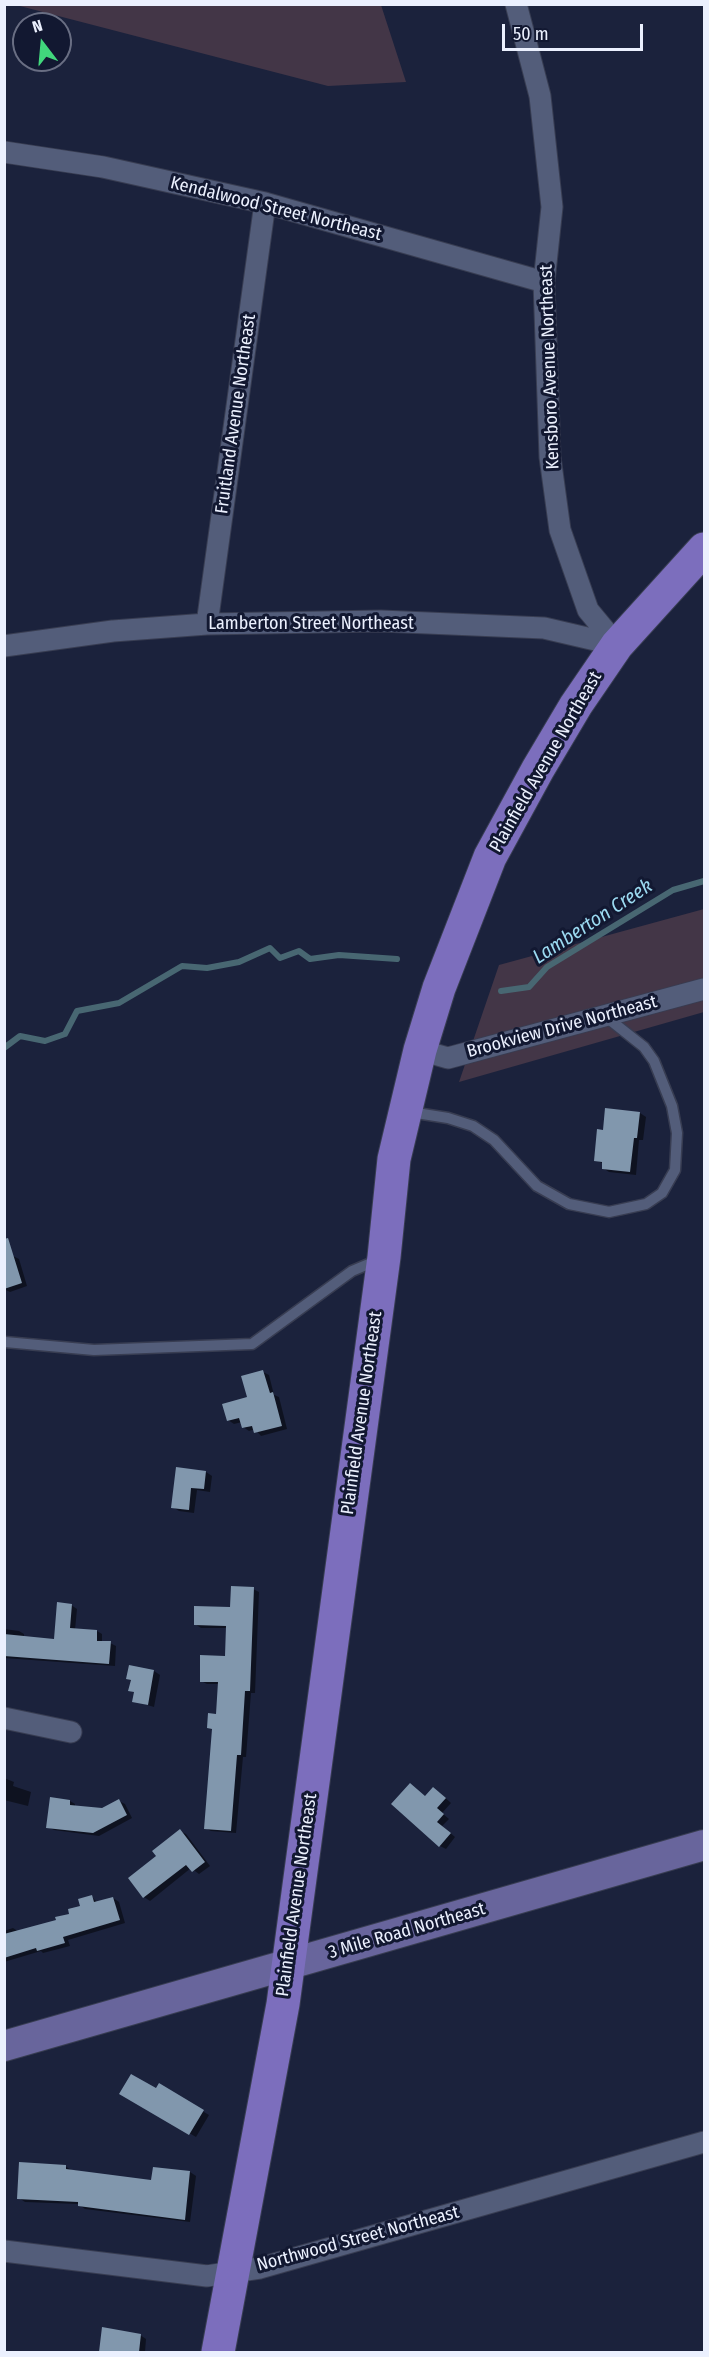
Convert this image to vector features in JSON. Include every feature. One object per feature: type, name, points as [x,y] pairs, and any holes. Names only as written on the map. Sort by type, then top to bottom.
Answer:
[{"type":"main road","name":"Plainfield Avenue Northeast","points":[[218,2352],[281,2014],[384,1257],[394,1159],[420,1050],[439,988],[490,857],[576,705],[617,645],[705,549]]},
{"type":"main road","name":"3 Mile Road Northeast","points":[[4,2046],[705,1845]]},
{"type":"street","name":"Kensboro Avenue Northeast","points":[[516,4],[540,96],[552,207],[544,282],[550,457],[560,530],[588,610],[617,645]]},
{"type":"street","name":"Kendalwood Street Northeast","points":[[4,152],[103,167],[265,203],[544,282]]},
{"type":"street","name":"Fruitland Avenue Northeast","points":[[207,624],[265,203]]},
{"type":"street","name":"Lamberton Street Northeast","points":[[4,646],[113,631],[207,624],[381,621],[544,628],[617,645]]},
{"type":"street","name":"Brookview Drive Northeast","points":[[420,1050],[448,1058],[705,989]]},
{"type":"street","points":[[4,1718],[71,1732]]},
{"type":"street","name":"Northwood Street Northeast","points":[[4,2251],[207,2276],[260,2268],[705,2142]]},
{"type":"lane","points":[[405,1111],[448,1118],[478,1129],[494,1140],[537,1186],[569,1204],[609,1212],[646,1204],[662,1193],[675,1170],[677,1132],[672,1106],[654,1062],[644,1047],[605,1016]]},
{"type":"lane","points":[[5,1342],[94,1350],[252,1344],[352,1271],[384,1257]]},
{"type":"shaded area","points":[[16,5],[381,5],[406,82],[328,86],[72,20],[72,12],[43,12]]},
{"type":"shaded area","points":[[704,909],[704,1012],[459,1082],[499,965]]},
{"type":"building","points":[[605,1108],[640,1112],[630,1172],[602,1169],[602,1162],[594,1161],[597,1129],[603,1130]]},
{"type":"building","points":[[8,1238],[22,1283],[4,1289],[4,1239]]},
{"type":"building","points":[[263,1370],[270,1393],[273,1392],[282,1426],[254,1433],[252,1426],[242,1428],[239,1418],[227,1421],[222,1404],[247,1397],[241,1376]]},
{"type":"building","points":[[176,1467],[206,1471],[204,1489],[191,1488],[189,1510],[171,1508]]},
{"type":"building","points":[[231,1586],[254,1587],[250,1691],[245,1691],[241,1755],[237,1755],[231,1831],[204,1829],[212,1729],[207,1728],[208,1713],[216,1714],[218,1682],[200,1682],[200,1655],[225,1656],[226,1626],[194,1625],[194,1606],[230,1607]]},
{"type":"building","points":[[57,1602],[72,1604],[70,1628],[97,1630],[97,1641],[111,1641],[109,1664],[4,1656],[4,1634],[54,1639]]},
{"type":"building","points":[[129,1665],[154,1670],[148,1705],[132,1702],[134,1692],[128,1691],[131,1680],[126,1679]]},
{"type":"building","points":[[410,1783],[425,1796],[433,1787],[446,1798],[437,1808],[444,1814],[437,1822],[451,1833],[439,1847],[391,1804]]},
{"type":"building","points":[[50,1797],[70,1800],[70,1805],[102,1808],[119,1799],[127,1815],[93,1833],[46,1828]]},
{"type":"building","points":[[180,1829],[205,1862],[192,1872],[186,1865],[143,1898],[128,1878],[156,1856],[152,1851]]},
{"type":"building","points":[[92,1895],[94,1902],[113,1897],[120,1920],[63,1937],[65,1943],[37,1951],[36,1948],[4,1958],[4,1934],[56,1920],[55,1917],[69,1914],[68,1909],[80,1906],[78,1899]]},
{"type":"building","points":[[131,2074],[156,2088],[159,2083],[204,2110],[189,2135],[119,2094]]},
{"type":"building","points":[[19,2162],[66,2165],[66,2169],[151,2180],[153,2167],[190,2171],[185,2220],[78,2206],[78,2202],[17,2199]]},
{"type":"building","points":[[102,2327],[141,2334],[139,2352],[99,2352]]},
{"type":"waterway","name":"Lamberton Creek","points":[[501,991],[529,987],[547,967],[673,890],[704,881]]},
{"type":"waterway","name":"Lamberton Creek","points":[[4,1048],[20,1036],[45,1041],[65,1034],[77,1011],[119,1003],[182,966],[207,968],[239,962],[270,948],[280,958],[299,951],[310,959],[339,955],[397,959]]}]
